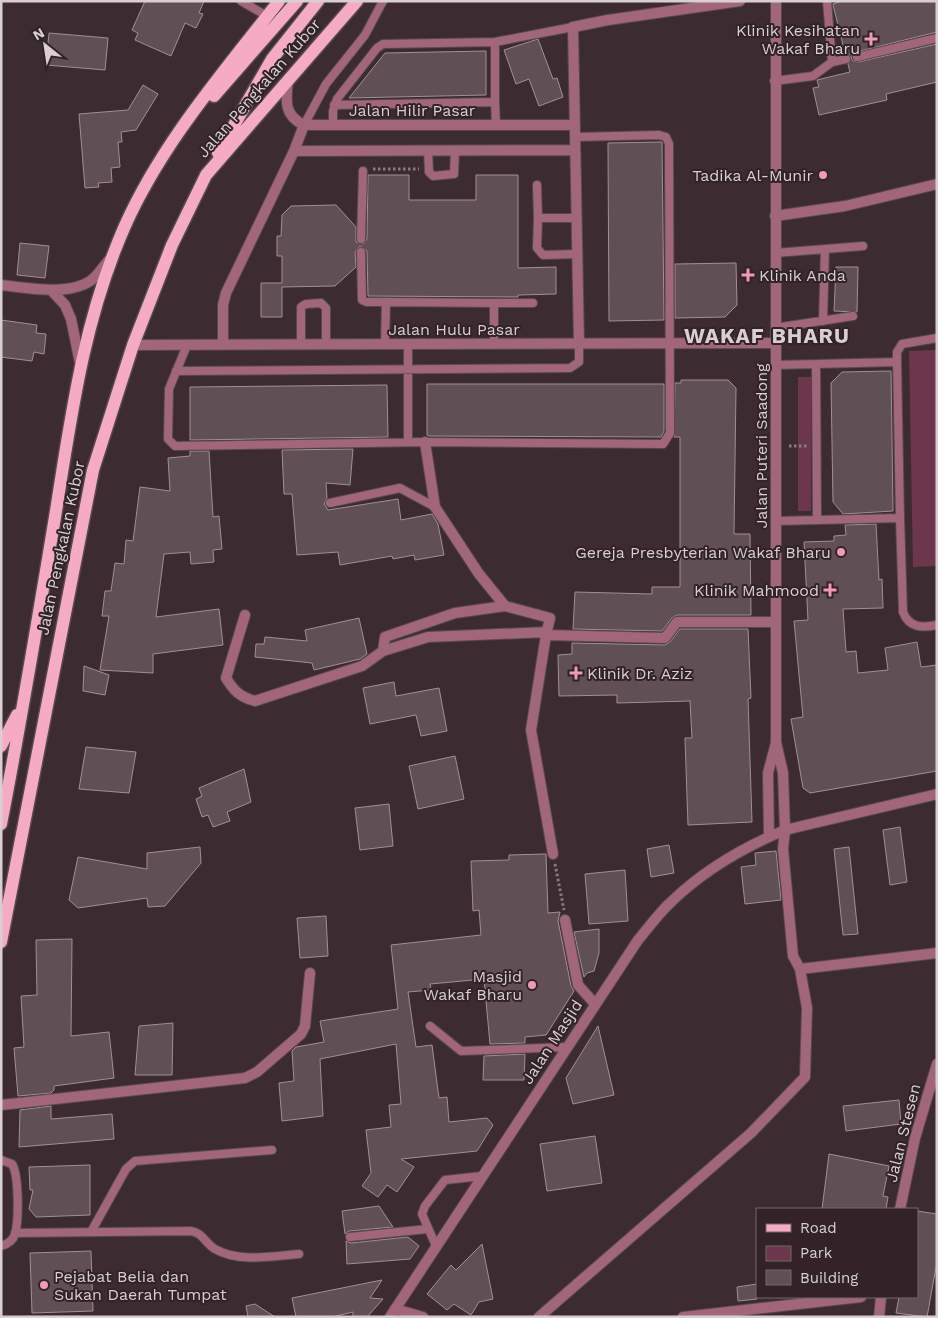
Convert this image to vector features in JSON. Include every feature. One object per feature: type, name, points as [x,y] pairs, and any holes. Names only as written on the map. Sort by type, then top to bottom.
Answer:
[{"type":"main road","name":"Jalan Pengkalan Kubor","points":[[1,824],[24,701],[80,363],[100,289],[125,226],[165,153],[220,77],[279,1]]},
{"type":"main road","name":"Jalan Pengkalan Kubor","points":[[165,153],[297,1]]},
{"type":"main road","name":"Jalan Pengkalan Kubor","points":[[1,942],[4,915],[92,470],[133,345],[172,245],[206,175],[272,59],[318,1]]},
{"type":"main road","name":"Jalan Pengkalan Kubor","points":[[206,175],[357,1]]},
{"type":"main road","points":[[1,746],[24,701]]},
{"type":"street","points":[[579,344],[573,27],[608,20],[740,1]]},
{"type":"street","name":"Jalan Puteri Saadong","points":[[539,1317],[751,1133],[805,1078],[807,1013],[800,969],[793,956],[783,849],[785,830],[783,773],[776,742],[774,81],[776,1]]},
{"type":"street","points":[[223,345],[226,293],[294,151],[304,125],[291,117],[287,110],[288,79]]},
{"type":"street","name":"Jalan Hilir Pasar","points":[[304,125],[575,125]]},
{"type":"street","points":[[294,151],[575,150]]},
{"type":"street","points":[[775,216],[845,206],[937,184]]},
{"type":"street","points":[[1,285],[52,290],[81,286],[93,279],[112,257]]},
{"type":"street","points":[[52,290],[65,305],[71,319],[80,363]]},
{"type":"street","name":"Jalan Hulu Pasar","points":[[133,345],[775,343]]},
{"type":"street","points":[[425,442],[435,507],[479,574],[505,606]]},
{"type":"street","points":[[383,650],[385,637],[455,613],[505,606],[550,618],[530,730],[553,854]]},
{"type":"street","points":[[245,616],[226,678],[234,691],[249,700],[255,701],[362,666],[383,650],[428,637],[547,633],[665,638],[677,622],[776,622]]},
{"type":"street","name":"Jalan Puteri Saadong","points":[[769,836],[768,773],[776,742]]},
{"type":"street","name":"Jalan Masjid","points":[[393,1313],[638,940],[670,902],[701,877],[736,853],[769,836],[785,830],[937,794]]},
{"type":"street","points":[[565,920],[578,986],[595,1004]]},
{"type":"street","points":[[800,969],[937,953]]},
{"type":"street","points":[[1,1105],[245,1078],[257,1072],[301,1034],[305,1026],[310,973]]},
{"type":"street","name":"Jalan Stesen","points":[[900,1208],[915,1138],[937,1064]]},
{"type":"street","points":[[683,1317],[852,1298]]},
{"type":"street","points":[[880,1317],[881,1298]]},
{"type":"street","points":[[393,1313],[423,1317]]},
{"type":"lane","points":[[242,1],[267,16]]},
{"type":"lane","points":[[304,125],[326,84],[365,35],[383,1]]},
{"type":"lane","points":[[828,1],[832,62]]},
{"type":"lane","points":[[333,125],[334,105],[372,55],[383,44],[495,42],[573,27]]},
{"type":"lane","points":[[857,57],[937,38]]},
{"type":"lane","points":[[495,42],[496,125]]},
{"type":"lane","points":[[774,81],[813,76],[832,62],[846,59]]},
{"type":"lane","points":[[334,105],[495,102]]},
{"type":"lane","points":[[187,345],[170,389],[168,435],[170,442],[175,446],[408,442],[663,444],[670,433],[668,140],[666,137],[659,136],[575,137]]},
{"type":"lane","points":[[428,150],[428,168],[431,176],[453,176],[455,171],[455,150]]},
{"type":"lane","points":[[361,239],[362,171]]},
{"type":"lane","points":[[537,186],[538,248],[541,254],[577,254]]},
{"type":"lane","points":[[538,218],[576,218]]},
{"type":"lane","points":[[775,252],[863,246]]},
{"type":"lane","points":[[823,321],[825,249]]},
{"type":"lane","points":[[361,252],[362,300],[367,302],[533,303]]},
{"type":"lane","points":[[385,344],[386,302]]},
{"type":"lane","points":[[301,344],[301,307],[306,304],[321,303],[326,308],[326,344]]},
{"type":"lane","points":[[494,303],[494,344]]},
{"type":"lane","points":[[775,328],[853,316]]},
{"type":"lane","points":[[937,338],[902,344],[897,352],[903,612],[910,623],[917,627],[937,625]]},
{"type":"lane","points":[[408,344],[408,442]]},
{"type":"lane","points":[[176,371],[570,368],[579,362],[579,344]]},
{"type":"lane","points":[[775,365],[897,362]]},
{"type":"lane","points":[[816,364],[817,520]]},
{"type":"lane","points":[[330,503],[400,488],[435,507]]},
{"type":"lane","points":[[776,521],[900,518]]},
{"type":"lane","points":[[430,1026],[461,1051],[568,1046]]},
{"type":"lane","points":[[91,1232],[126,1169],[135,1161],[272,1150]]},
{"type":"lane","points":[[1,1160],[12,1164],[16,1170],[15,1233],[11,1241],[1,1246]]},
{"type":"lane","points":[[436,1246],[423,1219],[423,1210],[441,1183],[448,1179],[482,1176]]},
{"type":"lane","points":[[350,1237],[427,1229]]},
{"type":"lane","points":[[15,1233],[194,1232],[201,1235],[216,1249],[241,1257],[299,1254]]},
{"type":"path","points":[[362,171],[428,168]]},
{"type":"path","points":[[775,446],[816,445]]},
{"type":"path","points":[[553,854],[565,920]]},
{"type":"green space","points":[[937,350],[937,566],[913,567],[909,351]]},
{"type":"green space","points":[[798,377],[811,377],[811,511],[798,511]]},
{"type":"building","points":[[145,1],[204,1],[199,13],[203,14],[196,28],[185,23],[171,56],[135,40],[138,33],[132,30]]},
{"type":"building","name":"Klinik Kesihatan Wakaf Bharu","points":[[842,1],[937,1],[937,32],[856,52],[851,58],[853,61],[858,62],[937,44],[937,82],[886,94],[887,100],[819,115],[813,88],[819,87],[817,80],[850,72],[848,64],[851,57],[845,53],[833,5]]},
{"type":"building","points":[[49,33],[108,38],[105,70],[46,65]]},
{"type":"building","points":[[538,39],[553,79],[557,78],[563,97],[539,106],[529,79],[516,84],[504,50]]},
{"type":"building","points":[[486,51],[486,95],[349,98],[385,53]]},
{"type":"building","points":[[143,85],[158,94],[136,130],[121,132],[122,142],[118,142],[120,167],[111,168],[112,182],[98,183],[99,187],[85,188],[79,114],[128,110]]},
{"type":"building","points":[[662,142],[664,320],[609,321],[608,143]]},
{"type":"building","points":[[368,175],[409,175],[409,200],[476,200],[476,175],[518,175],[518,268],[556,267],[556,294],[518,295],[518,297],[368,296],[367,251],[360,246],[355,252],[356,267],[335,286],[282,287],[282,317],[261,317],[261,283],[282,283],[282,256],[277,256],[277,236],[281,236],[282,215],[291,206],[336,205],[356,227],[356,242],[363,244],[367,239]]},
{"type":"building","points":[[20,243],[49,246],[45,278],[17,275]]},
{"type":"building","points":[[736,263],[737,305],[725,317],[675,318],[675,264]]},
{"type":"building","points":[[836,267],[858,267],[857,312],[834,311]]},
{"type":"building","points":[[1,320],[37,325],[36,333],[46,334],[44,354],[34,352],[32,361],[1,357]]},
{"type":"building","points":[[891,371],[893,511],[843,514],[833,502],[831,383],[842,372]]},
{"type":"building","points":[[681,380],[728,380],[736,388],[734,534],[750,534],[751,615],[677,615],[672,618],[662,631],[573,629],[575,592],[652,594],[652,587],[680,587],[680,437],[674,437],[675,383],[681,383]]},
{"type":"building","points":[[427,384],[664,384],[664,431],[661,437],[429,436],[427,435]]},
{"type":"building","points":[[387,385],[388,437],[190,440],[190,387]]},
{"type":"building","points":[[353,449],[350,485],[326,483],[327,498],[324,504],[328,510],[398,499],[401,520],[432,514],[438,524],[444,555],[415,560],[414,555],[393,559],[392,556],[340,565],[338,552],[297,555],[292,494],[284,494],[282,450]]},
{"type":"building","points":[[190,451],[209,451],[213,517],[219,516],[222,549],[213,550],[214,562],[191,564],[190,552],[164,554],[156,617],[219,609],[223,645],[153,654],[153,673],[100,670],[109,616],[102,616],[105,591],[111,591],[115,563],[124,564],[126,540],[133,541],[140,487],[170,491],[168,458],[190,456]]},
{"type":"building","points":[[876,524],[879,580],[882,579],[883,608],[843,609],[846,652],[856,651],[858,673],[888,670],[885,648],[917,642],[921,667],[937,665],[937,771],[810,793],[803,788],[791,719],[803,717],[794,621],[808,620],[804,542],[834,541],[834,536],[846,535],[845,525]]},
{"type":"building","points":[[359,618],[367,654],[360,659],[314,670],[312,663],[255,657],[256,644],[264,644],[265,637],[307,641],[305,630]]},
{"type":"building","points":[[680,629],[748,629],[751,698],[748,699],[752,822],[688,825],[685,738],[692,738],[690,701],[617,703],[617,695],[559,696],[558,655],[572,654],[572,643],[665,645],[670,642]]},
{"type":"building","points":[[84,666],[109,675],[105,695],[83,691]]},
{"type":"building","points":[[394,682],[396,696],[439,688],[447,731],[421,736],[416,715],[370,724],[363,688]]},
{"type":"building","points":[[86,747],[136,752],[129,793],[79,789]]},
{"type":"building","points":[[455,756],[464,799],[418,809],[409,766]]},
{"type":"building","points":[[244,769],[251,802],[227,812],[230,821],[213,827],[208,815],[202,817],[196,799],[202,796],[199,788]]},
{"type":"building","points":[[389,804],[393,846],[360,850],[355,808]]},
{"type":"building","points":[[900,827],[907,882],[890,885],[883,830]]},
{"type":"building","points":[[669,845],[674,873],[651,877],[647,849]]},
{"type":"building","points":[[200,847],[201,863],[165,906],[148,907],[147,898],[78,908],[69,900],[78,857],[147,869],[147,853]]},
{"type":"building","points":[[849,847],[858,934],[843,935],[834,849]]},
{"type":"building","points":[[776,851],[781,900],[745,904],[741,867],[756,865],[755,853]]},
{"type":"building","points":[[546,854],[548,913],[560,912],[558,921],[571,986],[574,991],[546,1035],[525,1037],[525,1043],[490,1044],[484,979],[430,984],[431,990],[408,992],[416,1047],[432,1045],[439,1098],[447,1097],[449,1122],[487,1118],[493,1125],[477,1151],[401,1159],[414,1167],[397,1192],[387,1185],[378,1197],[362,1186],[371,1173],[366,1130],[391,1127],[389,1105],[401,1104],[396,1044],[320,1059],[323,1116],[282,1121],[279,1083],[294,1081],[292,1051],[296,1047],[324,1042],[320,1021],[398,1009],[391,945],[481,935],[479,910],[473,911],[471,861],[509,860],[509,855]]},
{"type":"building","points":[[625,870],[628,921],[589,924],[585,874]]},
{"type":"building","points":[[326,916],[328,956],[300,958],[297,918]]},
{"type":"building","points":[[599,929],[599,953],[594,971],[587,973],[584,977],[574,932]]},
{"type":"building","points":[[72,939],[71,1036],[109,1032],[114,1078],[54,1086],[54,1090],[51,1093],[18,1096],[14,1048],[24,1047],[21,996],[37,995],[36,940]]},
{"type":"building","points":[[173,1023],[172,1075],[135,1075],[139,1026]]},
{"type":"building","points":[[598,1026],[614,1095],[573,1104],[566,1078]]},
{"type":"building","points":[[525,1054],[524,1080],[483,1080],[484,1056]]},
{"type":"building","points":[[899,1100],[901,1124],[846,1131],[843,1106]]},
{"type":"building","points":[[51,1106],[51,1119],[112,1114],[114,1139],[19,1147],[20,1110]]},
{"type":"building","points":[[595,1136],[602,1183],[547,1191],[540,1144]]},
{"type":"building","points":[[829,1154],[889,1166],[883,1196],[888,1197],[886,1208],[822,1208]]},
{"type":"building","points":[[90,1165],[90,1215],[36,1217],[29,1209],[33,1190],[30,1190],[29,1167]]},
{"type":"building","points":[[379,1206],[393,1227],[349,1231],[345,1234],[342,1211]]},
{"type":"building","points":[[918,1211],[937,1214],[937,1262],[927,1317],[896,1313],[899,1298],[918,1298]]},
{"type":"building","points":[[408,1237],[419,1246],[410,1259],[347,1264],[346,1241],[351,1243]]},
{"type":"building","points":[[482,1244],[493,1299],[479,1302],[471,1315],[454,1304],[447,1310],[427,1294],[451,1265],[456,1270]]},
{"type":"building","points":[[91,1251],[93,1311],[32,1313],[30,1253]]},
{"type":"building","points":[[382,1280],[370,1298],[383,1299],[367,1317],[353,1317],[353,1312],[332,1317],[296,1317],[292,1298]]},
{"type":"building","points":[[756,1284],[757,1299],[738,1301],[737,1287]]},
{"type":"building","points":[[255,1304],[275,1317],[248,1317],[246,1306]]},
{"type":"place","name":"Klinik Kesihatan Wakaf Bharu","points":[[871,39]]},
{"type":"place","name":"Tadika Al-Munir","points":[[823,175]]},
{"type":"place","name":"Klinik Anda","points":[[748,275]]},
{"type":"place","name":"Gereja Presbyterian Wakaf Bharu","points":[[841,552]]},
{"type":"place","name":"Klinik Mahmood","points":[[830,590]]},
{"type":"place","name":"Klinik Dr. Aziz","points":[[576,673]]},
{"type":"place","name":"Masjid Wakaf Bharu","points":[[532,985]]},
{"type":"place","name":"Pejabat Belia dan Sukan Daerah Tumpat","points":[[44,1285]]},
{"type":"district","name":"WAKAF BHARU","points":[[767,335]]}]
